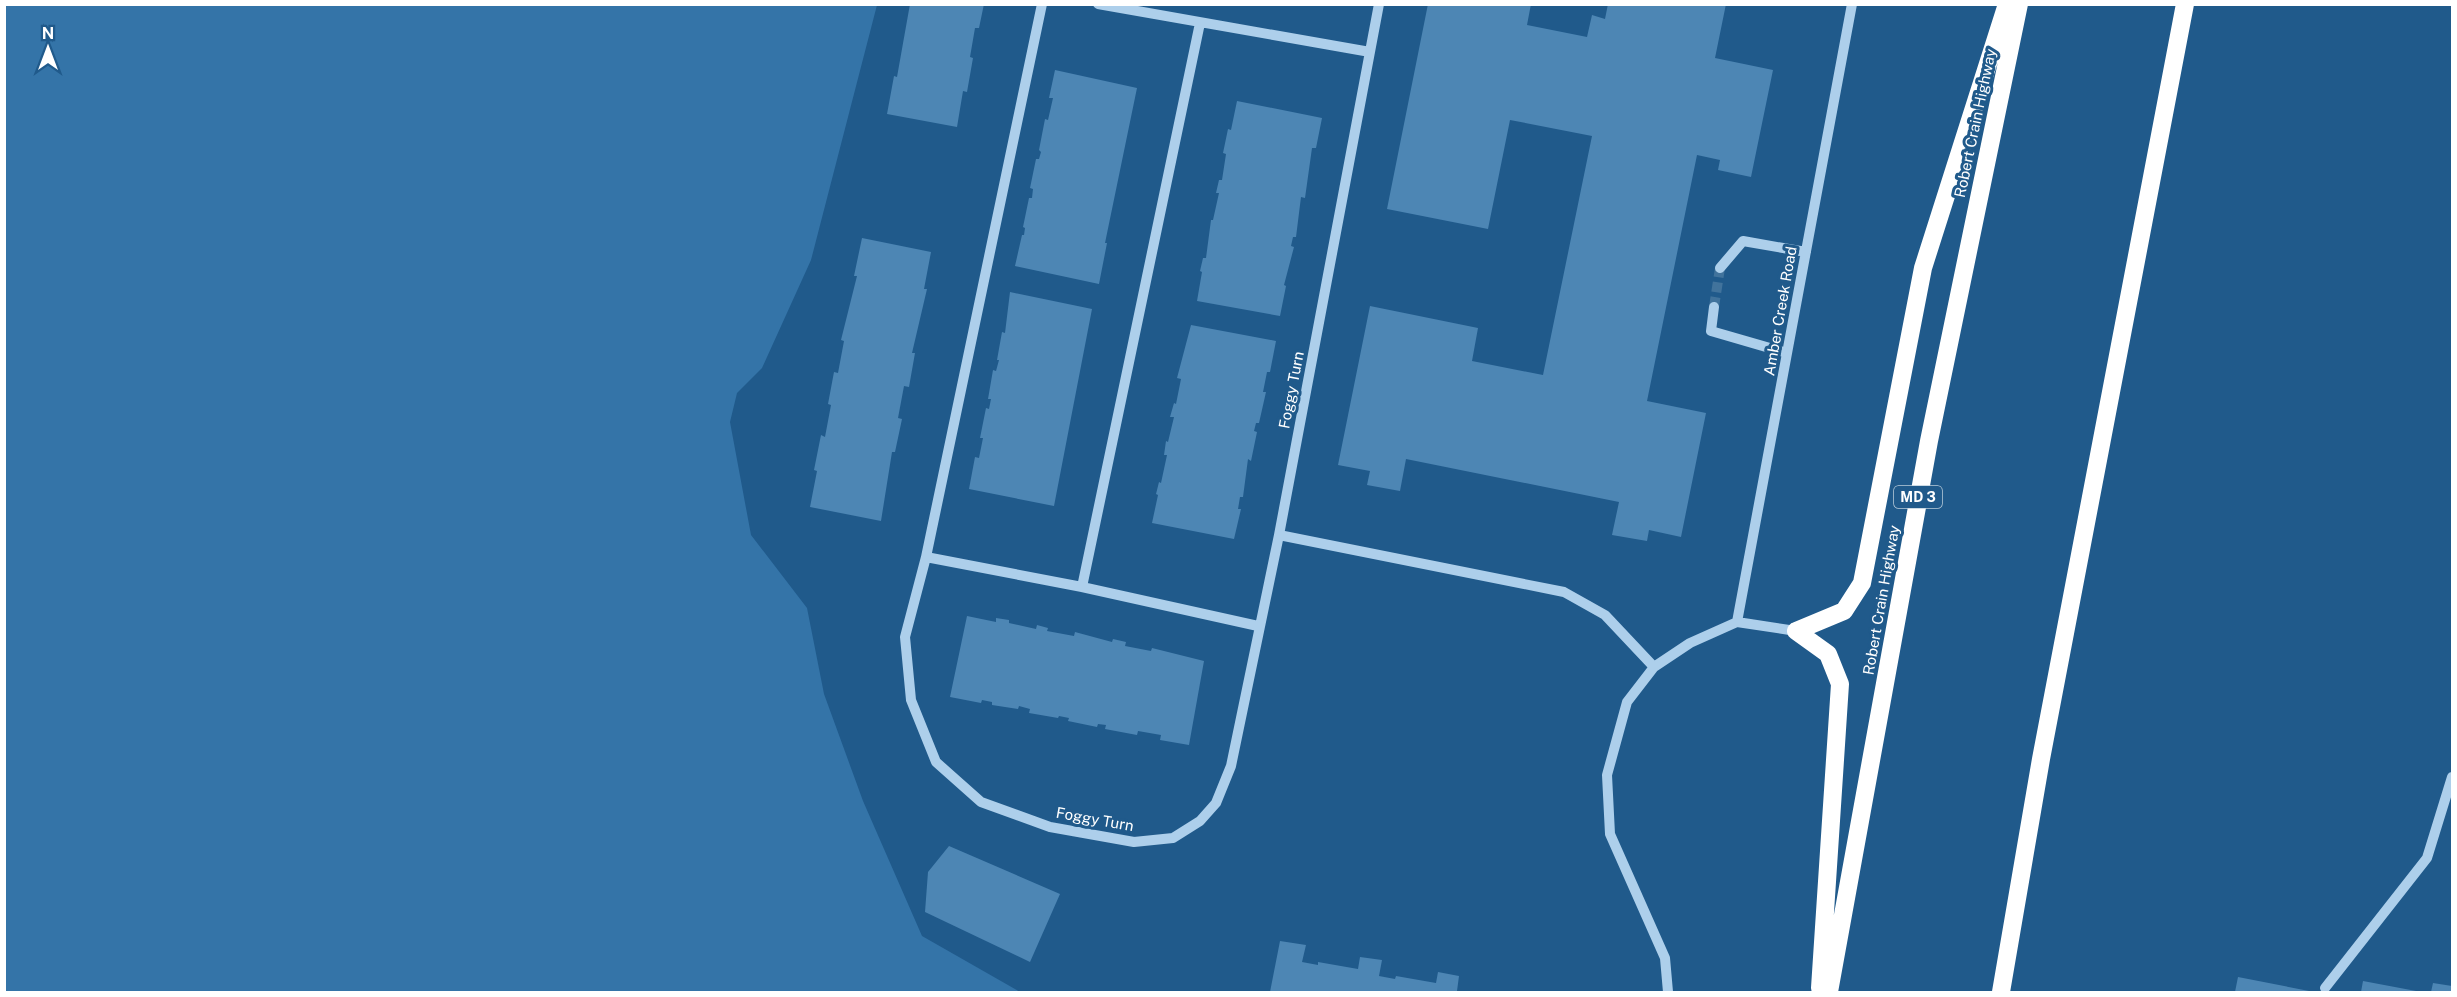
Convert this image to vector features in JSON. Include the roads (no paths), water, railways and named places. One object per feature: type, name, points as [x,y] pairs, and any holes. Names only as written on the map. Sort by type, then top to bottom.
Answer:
[{"type":"highway","points":[[1796,631],[1844,611],[1862,583],[1923,268],[2007,4]]},
{"type":"highway","name":"Robert Crain Highway","points":[[1829,993],[1926,453],[2019,4]]},
{"type":"highway","points":[[2001,993],[2041,759],[2185,4]]},
{"type":"highway","points":[[1796,631],[1828,654],[1840,684],[1820,993]]},
{"type":"street","name":"Foggy Turn","points":[[1042,4],[926,557],[905,637],[910,700],[936,762],[981,802],[1050,827],[1134,842],[1173,838],[1200,821],[1216,803],[1231,766],[1258,626],[1279,535],[1379,4]]},
{"type":"street","points":[[1098,4],[1370,52]]},
{"type":"street","name":"Amber Creek Road","points":[[1737,622],[1852,4]]},
{"type":"street","points":[[1082,587],[1200,23]]},
{"type":"street","points":[[1720,268],[1743,241],[1806,252]]},
{"type":"street","points":[[1714,308],[1711,331],[1787,353]]},
{"type":"street","points":[[1279,535],[1563,592],[1605,615],[1654,667]]},
{"type":"street","points":[[926,557],[1082,587],[1258,626]]},
{"type":"street","points":[[1668,993],[1665,958],[1610,834],[1607,775],[1627,702],[1654,667],[1690,643],[1737,622],[1796,631]]},
{"type":"street","points":[[2325,987],[2427,858],[2452,777]]},
{"type":"tunnel","points":[[1714,307],[1720,268]]}]
